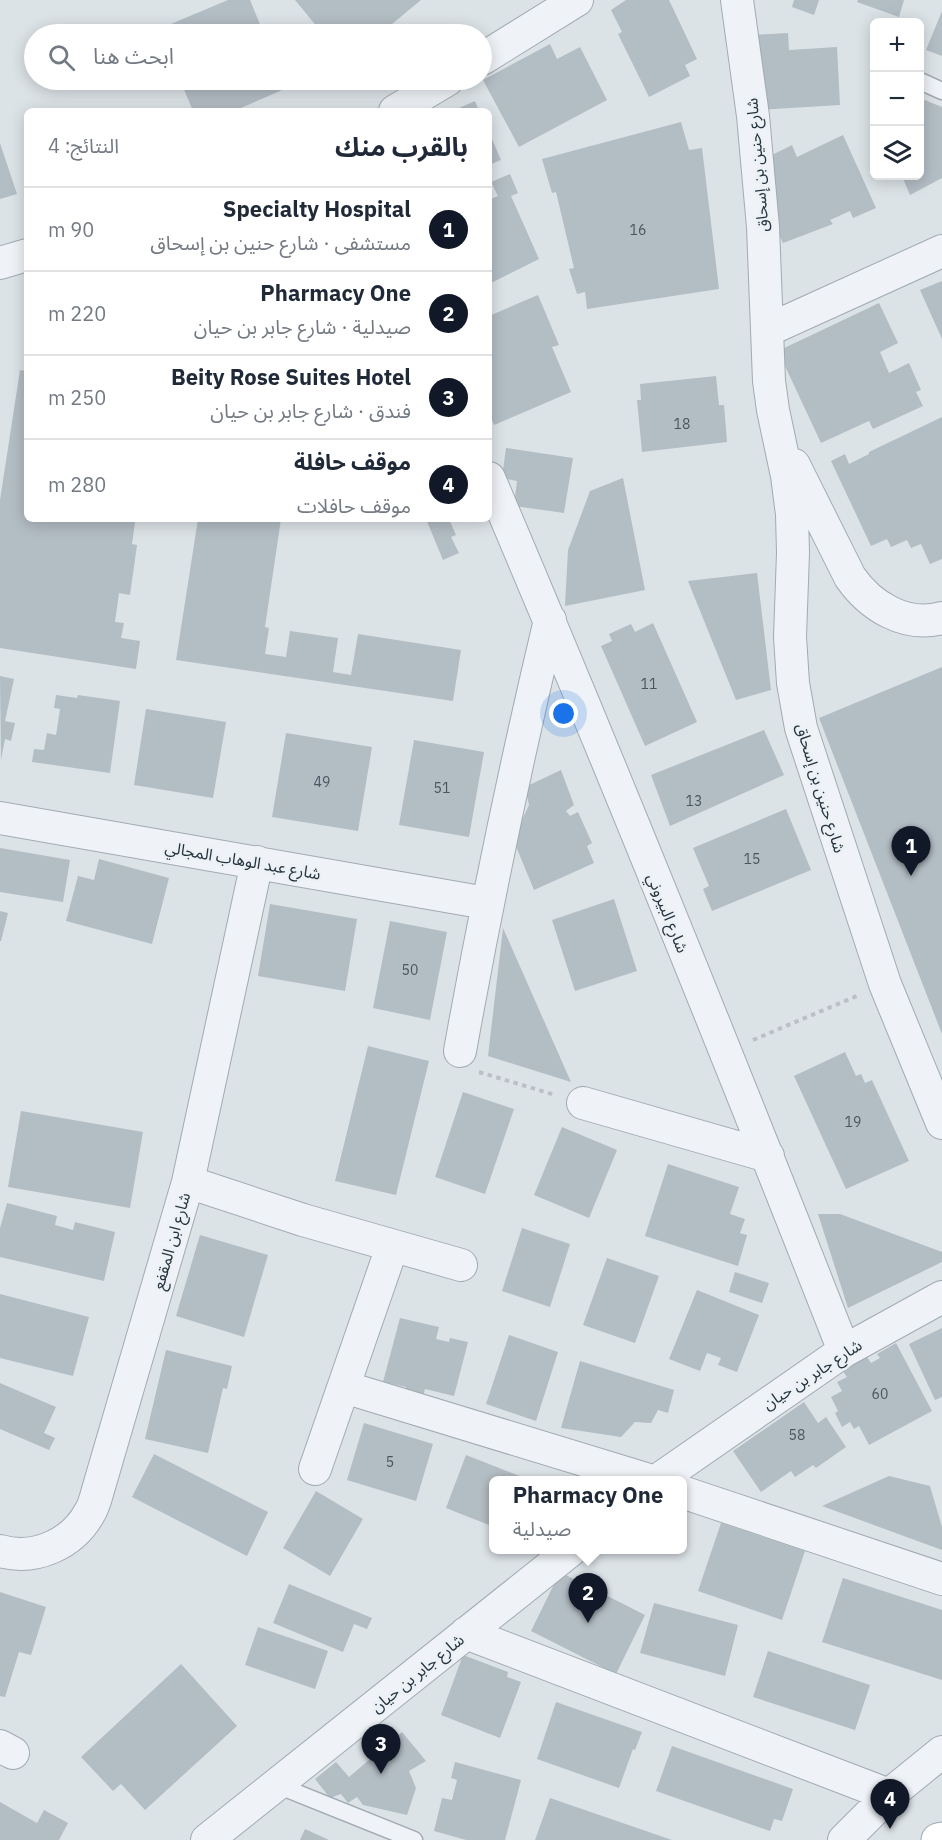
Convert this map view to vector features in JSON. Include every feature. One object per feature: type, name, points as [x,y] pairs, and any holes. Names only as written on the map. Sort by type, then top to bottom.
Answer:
[{"type":"street","points":[[492,52],[577,0]]},
{"type":"street","name":"شارع حنين بن إسحاق","points":[[737,0],[746,57],[763,227],[773,410],[788,476],[792,514],[790,637],[793,683],[801,728],[885,984],[942,1123]]},
{"type":"street","points":[[400,108],[430,90]]},
{"type":"street","points":[[768,330],[942,251]]},
{"type":"street","points":[[0,263],[24,256]]},
{"type":"street","name":"شارع حنين بن إسحاق","points":[[780,438],[850,577],[861,592],[882,608],[902,619],[936,620],[942,618]]},
{"type":"street","name":"شارع البيروني","points":[[492,485],[550,620],[768,1156],[844,1351]]},
{"type":"street","points":[[460,1051],[486,903],[550,620]]},
{"type":"street","name":"شارع عبد الوهاب المجالي","points":[[0,818],[486,903]]},
{"type":"street","name":"شارع ابن المقفع","points":[[0,1551],[34,1553],[52,1548],[65,1541],[90,1514],[188,1182],[257,862]]},
{"type":"street","points":[[583,1103],[768,1156]]},
{"type":"street","points":[[188,1182],[392,1247],[461,1265]]},
{"type":"street","points":[[315,1469],[392,1247]]},
{"type":"street","name":"شارع جابر بن حيان","points":[[664,1476],[844,1351],[942,1297]]},
{"type":"street","points":[[344,1388],[636,1476]]},
{"type":"street","points":[[687,1494],[942,1579]]},
{"type":"street","name":"شارع جابر بن حيان","points":[[207,1840],[566,1554]]},
{"type":"street","points":[[466,1633],[889,1795]]},
{"type":"street","points":[[844,1840],[889,1795],[942,1752]]},
{"type":"lane","points":[[924,83],[942,91]]},
{"type":"lane","points":[[277,1785],[414,1840]]},
{"type":"path","points":[[724,1052],[885,984]]},
{"type":"path","points":[[460,1051],[459,1062],[476,1071],[583,1103]]},
{"type":"building","points":[[228,0],[250,0],[260,24],[171,24]]},
{"type":"building","points":[[295,0],[421,0],[392,24],[315,24]]},
{"type":"building","points":[[626,0],[669,0],[697,59],[685,65],[690,76],[649,97],[618,34],[622,32],[611,10]]},
{"type":"building","points":[[794,0],[819,0],[814,15],[792,7]]},
{"type":"building","points":[[858,0],[904,0],[899,17],[857,2]]},
{"type":"building","points":[[942,11],[942,56],[926,50]]},
{"type":"building","points":[[788,33],[789,50],[837,47],[840,105],[757,110],[752,35]]},
{"type":"building","points":[[550,44],[557,59],[580,47],[607,100],[519,147],[488,90],[492,90],[492,75]]},
{"type":"building","points":[[184,90],[282,90],[241,108],[192,108]]},
{"type":"building","points":[[924,100],[942,107],[942,178],[910,195],[904,180],[924,180]]},
{"type":"building","points":[[475,101],[478,108],[459,108]]},
{"type":"building","points":[[681,122],[689,150],[702,148],[719,289],[587,309],[585,292],[577,294],[569,269],[574,268],[556,192],[552,193],[542,159]]},
{"type":"building","points":[[843,135],[876,208],[853,218],[850,211],[830,220],[833,224],[783,243],[764,202],[768,157],[792,145],[797,157]]},
{"type":"building","points":[[492,139],[501,160],[492,164]]},
{"type":"building","points":[[0,143],[17,194],[0,199]]},
{"type":"building","points":[[510,174],[518,193],[511,196],[539,259],[492,282],[492,199],[498,196],[492,182]]},
{"type":"building","points":[[942,281],[942,339],[920,290]]},
{"type":"building","points":[[538,295],[559,345],[552,347],[571,392],[494,425],[492,421],[492,315]]},
{"type":"building","points":[[879,303],[898,343],[880,352],[889,373],[909,363],[921,390],[916,392],[923,406],[873,429],[869,421],[821,443],[778,351]]},
{"type":"building","points":[[20,370],[24,371],[24,522],[135,522],[132,544],[137,545],[130,595],[119,593],[115,622],[124,623],[121,638],[140,641],[136,669],[0,648],[0,500]]},
{"type":"building","points":[[716,376],[719,405],[724,405],[727,442],[642,452],[637,400],[641,400],[640,384]]},
{"type":"building","points":[[942,417],[942,559],[930,564],[921,544],[911,548],[907,540],[891,547],[887,539],[871,546],[831,461],[845,454],[849,464]]},
{"type":"building","points":[[506,448],[573,458],[564,513],[514,506],[517,481],[502,478]]},
{"type":"building","points":[[623,478],[645,590],[565,606],[568,550],[590,491]]},
{"type":"building","points":[[198,522],[281,522],[265,627],[269,628],[265,654],[286,657],[290,631],[338,638],[333,672],[351,675],[358,634],[461,650],[453,701],[176,660]]},
{"type":"building","points":[[427,522],[450,522],[456,535],[451,537],[459,553],[443,560]]},
{"type":"building","points":[[757,573],[771,690],[736,700],[688,581]]},
{"type":"building","points":[[653,623],[697,722],[645,746],[601,646],[612,641],[609,634],[631,624],[635,632]]},
{"type":"building","points":[[942,667],[942,1034],[819,718]]},
{"type":"building","points":[[0,676],[14,679],[5,721],[15,723],[11,741],[5,739],[1,760]]},
{"type":"building","points":[[56,695],[77,698],[78,695],[120,701],[110,773],[32,762],[34,749],[44,750],[47,733],[56,735],[60,709],[54,708]]},
{"type":"building","points":[[146,709],[226,722],[213,798],[134,785]]},
{"type":"building","points":[[764,730],[784,775],[670,826],[651,775]]},
{"type":"building","points":[[286,733],[372,747],[358,831],[272,817]]},
{"type":"building","points":[[414,740],[484,752],[469,837],[399,825]]},
{"type":"building","points":[[561,770],[574,805],[566,811],[570,816],[578,812],[592,843],[587,846],[594,863],[534,890],[513,839],[529,805],[525,787]]},
{"type":"building","points":[[786,809],[811,870],[712,911],[703,889],[709,886],[693,848]]},
{"type":"building","points":[[0,848],[70,860],[63,902],[0,892]]},
{"type":"building","points":[[99,859],[169,878],[152,944],[66,921],[78,876],[94,880]]},
{"type":"building","points":[[614,899],[637,971],[575,991],[552,920]]},
{"type":"building","points":[[270,904],[357,919],[345,991],[258,976]]},
{"type":"building","points":[[0,911],[8,913],[1,941],[0,941]]},
{"type":"building","points":[[390,921],[447,932],[430,1020],[373,1008]]},
{"type":"building","points":[[503,928],[571,1082],[488,1056]]},
{"type":"building","points":[[368,1046],[429,1061],[396,1195],[335,1181]]},
{"type":"building","points":[[845,1052],[856,1076],[861,1074],[865,1083],[872,1080],[909,1161],[846,1189],[794,1076]]},
{"type":"building","points":[[463,1092],[514,1109],[485,1194],[435,1177]]},
{"type":"building","points":[[21,1111],[143,1132],[130,1208],[8,1187]]},
{"type":"building","points":[[562,1127],[617,1150],[589,1218],[534,1195]]},
{"type":"building","points":[[668,1164],[739,1187],[730,1214],[745,1219],[740,1233],[747,1235],[738,1266],[645,1236]]},
{"type":"building","points":[[7,1203],[57,1216],[55,1225],[73,1230],[75,1222],[115,1232],[104,1281],[0,1257],[0,1228]]},
{"type":"building","points":[[818,1214],[840,1214],[942,1252],[942,1262],[848,1308]]},
{"type":"building","points":[[522,1228],[570,1244],[550,1307],[502,1291]]},
{"type":"building","points":[[200,1235],[268,1255],[244,1337],[176,1316]]},
{"type":"building","points":[[607,1258],[659,1276],[635,1343],[583,1325]]},
{"type":"building","points":[[735,1272],[769,1283],[762,1303],[729,1292]]},
{"type":"building","points":[[697,1290],[759,1315],[737,1372],[718,1365],[721,1358],[707,1353],[700,1371],[669,1359]]},
{"type":"building","points":[[0,1294],[89,1317],[73,1376],[0,1358]]},
{"type":"building","points":[[400,1318],[439,1327],[436,1339],[449,1342],[450,1338],[468,1342],[454,1396],[425,1389],[423,1397],[405,1393],[406,1387],[383,1382]]},
{"type":"building","points":[[942,1328],[942,1397],[935,1400],[909,1344]]},
{"type":"building","points":[[509,1335],[558,1352],[536,1421],[486,1404]]},
{"type":"building","points":[[896,1343],[932,1411],[869,1445],[859,1426],[854,1429],[850,1422],[842,1427],[831,1397],[842,1391],[837,1382],[847,1377],[842,1370],[867,1357],[871,1363],[880,1358],[877,1354]]},
{"type":"building","points":[[166,1350],[232,1366],[227,1389],[223,1388],[208,1453],[145,1439]]},
{"type":"building","points":[[580,1361],[674,1390],[668,1413],[658,1410],[651,1423],[635,1422],[621,1437],[561,1428]]},
{"type":"building","points":[[0,1383],[56,1407],[44,1433],[55,1438],[49,1450],[0,1429]]},
{"type":"building","points":[[804,1402],[818,1423],[826,1417],[846,1447],[816,1468],[813,1465],[795,1477],[791,1471],[761,1492],[733,1451]]},
{"type":"building","points":[[364,1423],[433,1444],[416,1501],[347,1480]]},
{"type":"building","points":[[154,1454],[268,1512],[247,1556],[132,1497]]},
{"type":"building","points":[[466,1455],[520,1476],[489,1476],[489,1525],[446,1508]]},
{"type":"building","points":[[889,1476],[930,1486],[942,1527],[942,1550],[822,1506]]},
{"type":"building","points":[[316,1491],[363,1519],[330,1576],[283,1548]]},
{"type":"building","points":[[721,1523],[805,1551],[782,1620],[698,1591]]},
{"type":"building","points":[[560,1572],[645,1615],[616,1674],[531,1631]]},
{"type":"building","points":[[843,1578],[942,1610],[942,1680],[822,1642]]},
{"type":"building","points":[[289,1584],[372,1618],[367,1629],[354,1624],[343,1652],[273,1623]]},
{"type":"building","points":[[0,1592],[46,1607],[31,1655],[19,1652],[5,1697],[0,1696]]},
{"type":"building","points":[[654,1603],[738,1625],[725,1676],[640,1653]]},
{"type":"building","points":[[258,1627],[328,1651],[315,1689],[245,1665]]},
{"type":"building","points":[[768,1651],[870,1685],[855,1730],[753,1697]]},
{"type":"building","points":[[463,1655],[508,1672],[507,1677],[521,1682],[500,1738],[441,1715]]},
{"type":"building","points":[[181,1664],[237,1726],[145,1810],[121,1784],[113,1791],[81,1757]]},
{"type":"building","points":[[556,1702],[642,1732],[635,1750],[633,1749],[619,1788],[537,1759]]},
{"type":"building","points":[[402,1732],[426,1761],[409,1771],[416,1788],[407,1815],[363,1805],[357,1797],[348,1803],[341,1794],[330,1798],[315,1779],[336,1762],[349,1777]]},
{"type":"building","points":[[672,1746],[793,1789],[782,1821],[774,1819],[770,1831],[656,1791]]},
{"type":"building","points":[[455,1762],[521,1780],[505,1840],[466,1840],[434,1831],[442,1798],[452,1800],[457,1780],[451,1778]]},
{"type":"building","points":[[550,1798],[672,1840],[535,1840]]},
{"type":"building","points":[[0,1802],[37,1823],[44,1810],[68,1823],[59,1840],[0,1840]]},
{"type":"building","points":[[305,1829],[329,1840],[300,1840]]},
{"type":"place","name":"Specialty Hospital","points":[[911,876]]},
{"type":"place","name":"Pharmacy One","points":[[588,1623]]},
{"type":"place","name":"Beity Rose Suites Hotel","points":[[381,1774]]},
{"type":"place","name":"موقف حافلة","points":[[890,1829]]}]
